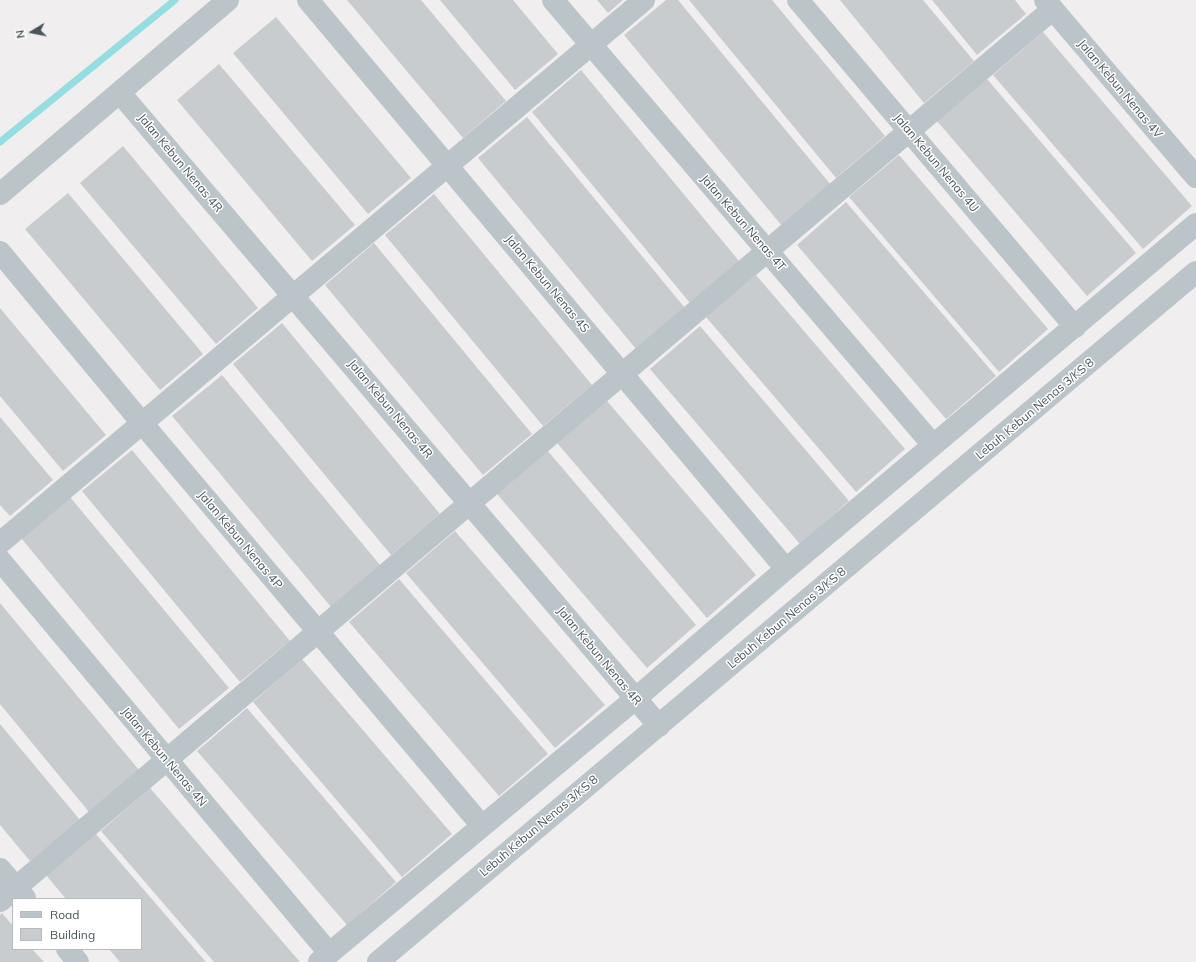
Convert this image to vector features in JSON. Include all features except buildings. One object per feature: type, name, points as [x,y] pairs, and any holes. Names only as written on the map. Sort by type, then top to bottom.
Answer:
[{"type":"street","points":[[0,194],[228,0]]},
{"type":"street","name":"Jalan Kebun Nenas 4S","points":[[308,0],[786,569]]},
{"type":"street","name":"Jalan Kebun Nenas 4T","points":[[553,0],[933,445]]},
{"type":"street","points":[[0,543],[644,0]]},
{"type":"street","name":"Jalan Kebun Nenas 4U","points":[[798,0],[1075,327]]},
{"type":"street","points":[[0,869],[14,896],[166,760],[909,131],[1049,4]]},
{"type":"street","name":"Jalan Kebun Nenas 4V","points":[[1049,4],[1196,178]]},
{"type":"street","name":"Jalan Kebun Nenas 4R","points":[[120,93],[659,726]]},
{"type":"street","points":[[324,958],[635,699],[786,569],[1196,224]]},
{"type":"street","name":"Jalan Kebun Nenas 4P","points":[[0,252],[317,632],[482,826]]},
{"type":"street","name":"Lebuh Kebun Nenas 3/KS 8","points":[[378,962],[1196,272]]},
{"type":"street","name":"Jalan Kebun Nenas 4N","points":[[0,560],[166,760],[324,958]]},
{"type":"street","points":[[68,950],[78,962]]},
{"type":"waterway","points":[[0,142],[175,0]]}]
